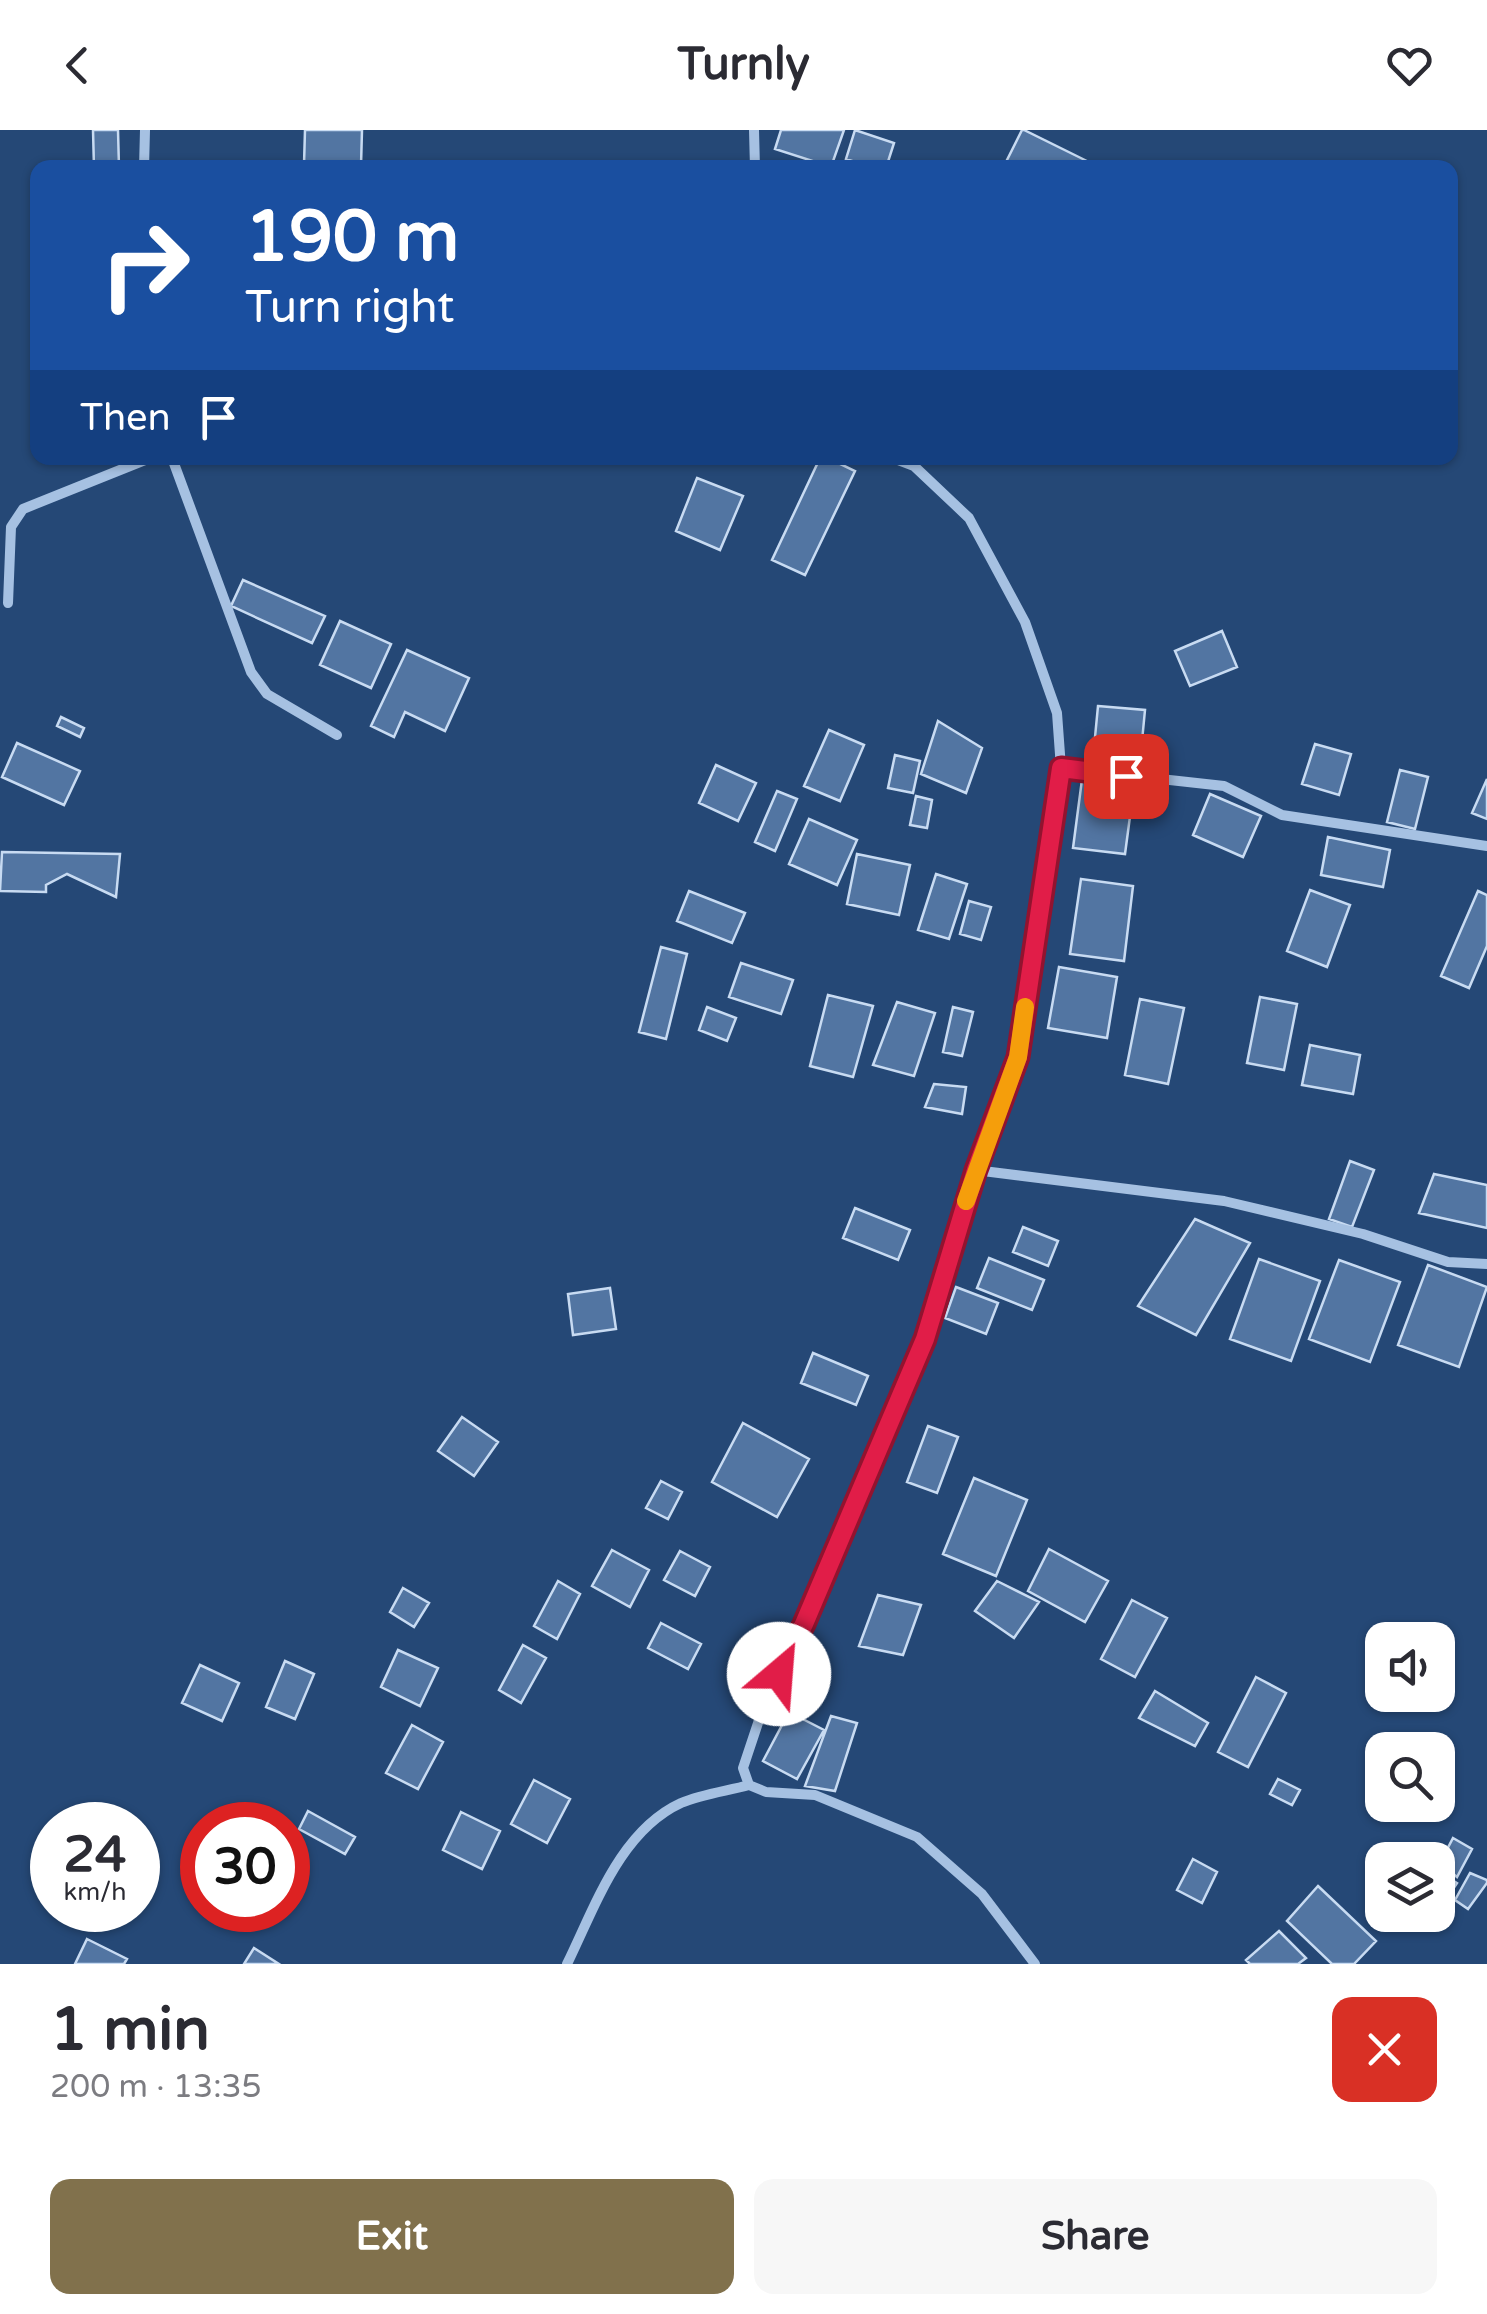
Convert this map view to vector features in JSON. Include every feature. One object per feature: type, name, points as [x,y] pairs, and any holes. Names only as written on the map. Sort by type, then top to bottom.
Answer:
[{"type":"street","points":[[144,130],[144,160]]},
{"type":"street","points":[[754,130],[755,160]]},
{"type":"street","points":[[8,603],[11,528],[23,509],[133,465]]},
{"type":"street","points":[[175,465],[251,672],[267,694],[337,734]]},
{"type":"street","points":[[749,1785],[742,1768],[766,1700],[804,1624],[925,1339],[976,1170],[1018,1057],[1061,768],[1057,714],[1025,622],[969,518],[911,465]]},
{"type":"street","points":[[1061,768],[1224,786],[1282,815],[1487,846]]},
{"type":"street","points":[[976,1170],[1224,1200],[1363,1234],[1448,1262],[1487,1264]]},
{"type":"street","points":[[567,1964],[609,1880],[639,1831],[682,1803],[749,1785],[766,1792],[815,1795],[917,1837],[982,1894],[1034,1964]]},
{"type":"building","points":[[93,130],[118,130],[119,160],[94,160]]},
{"type":"building","points":[[305,130],[362,130],[361,160],[304,160]]},
{"type":"building","points":[[781,130],[844,130],[833,160],[809,160],[775,149]]},
{"type":"building","points":[[855,130],[894,143],[889,160],[846,159]]},
{"type":"building","points":[[1024,130],[1085,160],[1007,160]]},
{"type":"building","points":[[817,465],[843,465],[855,471],[805,575],[772,560]]},
{"type":"building","points":[[697,478],[743,496],[720,550],[676,531]]},
{"type":"building","points":[[243,580],[325,616],[312,643],[231,606]]},
{"type":"building","points":[[340,621],[391,644],[371,688],[320,665]]},
{"type":"building","points":[[1222,631],[1237,667],[1190,686],[1175,651]]},
{"type":"building","points":[[407,650],[469,678],[445,731],[405,712],[394,737],[371,726]]},
{"type":"building","points":[[1098,706],[1145,710],[1140,762],[1093,758]]},
{"type":"building","points":[[61,717],[84,728],[80,737],[57,726]]},
{"type":"building","points":[[938,721],[982,748],[966,793],[921,774]]},
{"type":"building","points":[[829,730],[864,745],[840,801],[804,786]]},
{"type":"building","points":[[17,743],[80,771],[64,805],[2,777]]},
{"type":"building","points":[[1315,744],[1351,754],[1339,795],[1302,784]]},
{"type":"building","points":[[895,755],[920,761],[913,793],[888,788]]},
{"type":"building","points":[[716,765],[756,783],[738,821],[699,803]]},
{"type":"building","points":[[1400,770],[1428,777],[1415,829],[1387,822]]},
{"type":"building","points":[[1083,772],[1135,779],[1125,854],[1073,848]]},
{"type":"building","points":[[1487,779],[1487,819],[1472,813]]},
{"type":"building","points":[[777,791],[797,799],[775,851],[755,842]]},
{"type":"building","points":[[1210,794],[1261,816],[1243,857],[1193,835]]},
{"type":"building","points":[[916,796],[932,800],[927,828],[910,825]]},
{"type":"building","points":[[809,819],[857,840],[837,885],[789,864]]},
{"type":"building","points":[[1328,837],[1390,850],[1383,887],[1321,875]]},
{"type":"building","points":[[2,852],[120,854],[116,897],[67,874],[46,885],[46,892],[0,891]]},
{"type":"building","points":[[857,854],[910,865],[899,915],[847,904]]},
{"type":"building","points":[[936,874],[967,884],[949,939],[918,930]]},
{"type":"building","points":[[1081,879],[1133,886],[1124,961],[1070,954]]},
{"type":"building","points":[[1310,890],[1350,905],[1327,967],[1287,951]]},
{"type":"building","points":[[689,891],[745,913],[732,943],[677,921]]},
{"type":"building","points":[[1478,891],[1487,895],[1487,946],[1469,988],[1441,976]]},
{"type":"building","points":[[969,901],[991,907],[981,940],[960,934]]},
{"type":"building","points":[[661,947],[687,954],[666,1039],[639,1032]]},
{"type":"building","points":[[741,963],[793,980],[781,1014],[729,997]]},
{"type":"building","points":[[1059,967],[1117,977],[1107,1038],[1048,1028]]},
{"type":"building","points":[[828,995],[873,1006],[853,1077],[810,1066]]},
{"type":"building","points":[[1260,997],[1297,1004],[1284,1070],[1247,1063]]},
{"type":"building","points":[[1140,999],[1184,1008],[1168,1084],[1125,1075]]},
{"type":"building","points":[[897,1002],[935,1013],[914,1076],[873,1065]]},
{"type":"building","points":[[707,1007],[736,1018],[727,1041],[699,1030]]},
{"type":"building","points":[[953,1007],[973,1012],[962,1056],[943,1052]]},
{"type":"building","points":[[1310,1045],[1360,1055],[1353,1094],[1302,1085]]},
{"type":"building","points":[[934,1084],[966,1087],[962,1114],[925,1107]]},
{"type":"building","points":[[1350,1161],[1374,1170],[1352,1227],[1329,1219]]},
{"type":"building","points":[[1434,1174],[1487,1185],[1487,1228],[1419,1213]]},
{"type":"building","points":[[855,1208],[910,1230],[898,1260],[843,1238]]},
{"type":"building","points":[[1195,1219],[1250,1243],[1196,1335],[1138,1306]]},
{"type":"building","points":[[1023,1227],[1058,1241],[1048,1266],[1013,1252]]},
{"type":"building","points":[[989,1258],[1044,1280],[1032,1310],[977,1288]]},
{"type":"building","points":[[1259,1259],[1320,1281],[1291,1361],[1230,1339]]},
{"type":"building","points":[[1339,1260],[1400,1282],[1370,1362],[1309,1339]]},
{"type":"building","points":[[1428,1265],[1487,1287],[1459,1367],[1398,1345]]},
{"type":"building","points":[[956,1287],[998,1303],[986,1334],[945,1318]]},
{"type":"building","points":[[610,1288],[616,1329],[573,1335],[568,1294]]},
{"type":"building","points":[[813,1353],[868,1376],[856,1405],[801,1383]]},
{"type":"building","points":[[462,1417],[498,1442],[474,1476],[438,1451]]},
{"type":"building","points":[[743,1423],[809,1459],[777,1517],[712,1482]]},
{"type":"building","points":[[928,1426],[958,1437],[937,1493],[907,1482]]},
{"type":"building","points":[[974,1478],[1027,1500],[996,1576],[943,1554]]},
{"type":"building","points":[[661,1481],[682,1492],[668,1519],[646,1508]]},
{"type":"building","points":[[1049,1549],[1108,1581],[1085,1622],[1028,1591]]},
{"type":"building","points":[[612,1550],[649,1570],[630,1607],[592,1586]]},
{"type":"building","points":[[680,1551],[710,1567],[695,1596],[664,1580]]},
{"type":"building","points":[[558,1581],[580,1594],[557,1639],[534,1626]]},
{"type":"building","points":[[997,1581],[1039,1602],[1014,1638],[975,1611]]},
{"type":"building","points":[[403,1588],[429,1603],[414,1627],[390,1612]]},
{"type":"building","points":[[878,1595],[921,1605],[903,1655],[859,1646]]},
{"type":"building","points":[[1132,1600],[1167,1618],[1135,1677],[1101,1659]]},
{"type":"building","points":[[661,1623],[701,1644],[688,1669],[648,1648]]},
{"type":"building","points":[[523,1645],[546,1658],[521,1703],[499,1690]]},
{"type":"building","points":[[398,1650],[438,1668],[420,1706],[381,1687]]},
{"type":"building","points":[[285,1661],[314,1674],[295,1719],[266,1707]]},
{"type":"building","points":[[200,1665],[239,1683],[222,1721],[182,1703]]},
{"type":"building","points":[[1256,1677],[1286,1693],[1248,1767],[1218,1752]]},
{"type":"building","points":[[1155,1691],[1208,1723],[1195,1746],[1139,1718]]},
{"type":"building","points":[[789,1712],[824,1730],[797,1779],[763,1761]]},
{"type":"building","points":[[831,1716],[857,1723],[835,1791],[805,1786]]},
{"type":"building","points":[[412,1725],[443,1742],[418,1789],[386,1773]]},
{"type":"building","points":[[1278,1779],[1300,1790],[1292,1805],[1270,1794]]},
{"type":"building","points":[[534,1780],[570,1799],[547,1843],[511,1824]]},
{"type":"building","points":[[310,1812],[355,1837],[345,1854],[310,1835]]},
{"type":"building","points":[[461,1812],[500,1831],[482,1869],[443,1850]]},
{"type":"building","points":[[1453,1838],[1472,1849],[1457,1877],[1455,1842],[1451,1842]]},
{"type":"building","points":[[1193,1859],[1217,1872],[1202,1903],[1177,1890]]},
{"type":"building","points":[[1470,1873],[1487,1880],[1468,1909],[1455,1900]]},
{"type":"building","points":[[1318,1886],[1376,1941],[1354,1964],[1332,1964],[1287,1921]]},
{"type":"building","points":[[1279,1931],[1306,1958],[1298,1964],[1250,1964],[1246,1960]]},
{"type":"building","points":[[87,1939],[127,1959],[124,1964],[75,1964]]},
{"type":"building","points":[[254,1948],[279,1964],[244,1964]]},
{"type":"slow traffic","points":[[966,1201],[1018,1057],[1025,1007]]},
{"type":"route","points":[[779,1674],[925,1339],[976,1170],[1018,1057],[1061,768],[1126,776]]}]
